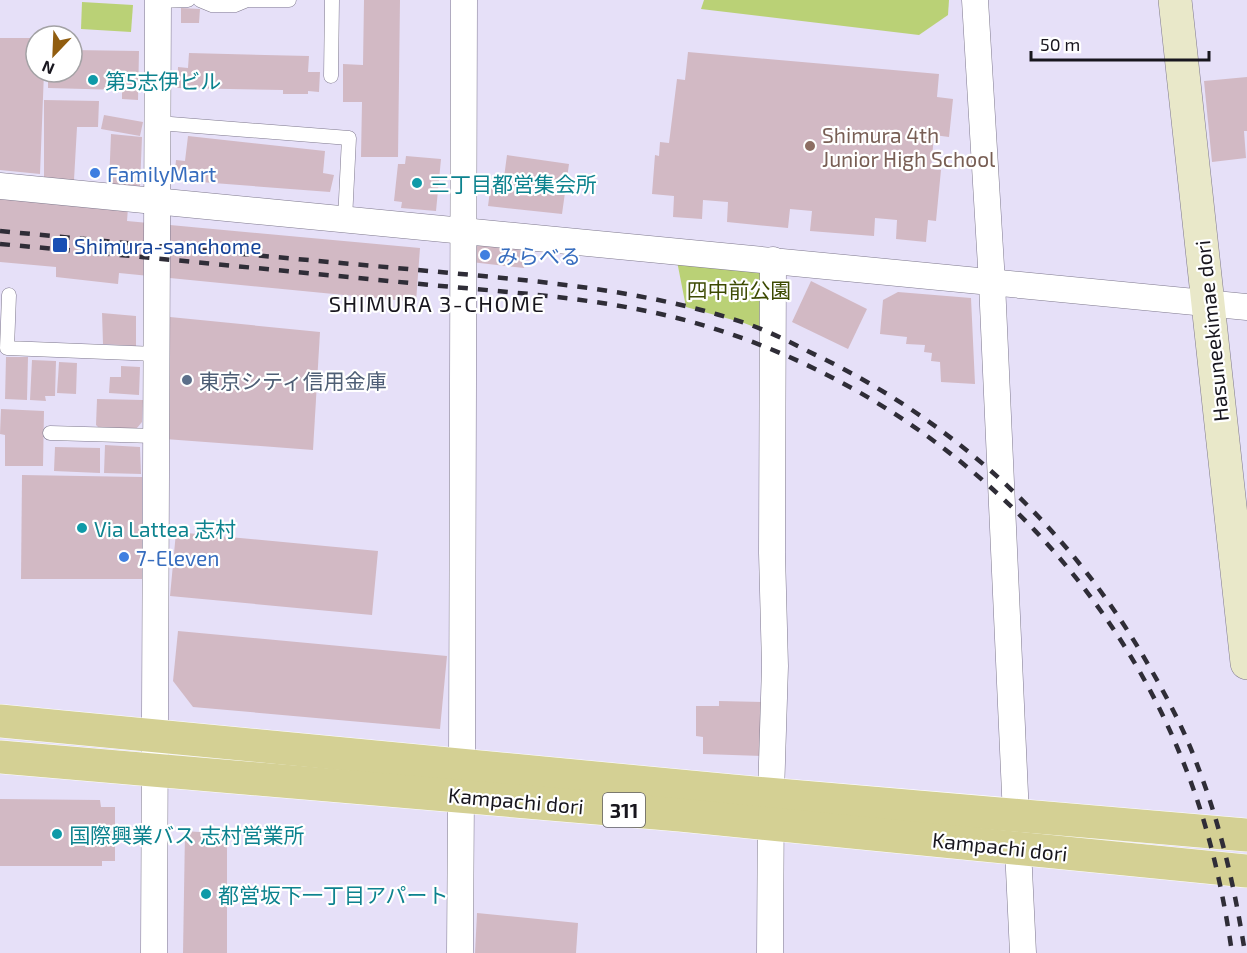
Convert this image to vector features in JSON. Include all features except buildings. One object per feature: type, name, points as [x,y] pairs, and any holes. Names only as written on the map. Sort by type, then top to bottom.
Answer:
[{"type":"main road","name":"Kampachi dori","points":[[0,721],[154,737],[462,780],[771,809],[1016,816],[1247,835]]},
{"type":"main road","name":"Kampachi dori","points":[[0,757],[155,771],[462,780]]},
{"type":"main road","name":"Kampachi dori","points":[[771,809],[927,838],[1247,871]]},
{"type":"street","points":[[460,953],[464,0]]},
{"type":"street","points":[[975,0],[992,283],[1016,816]]},
{"type":"street","name":"Hasuneekimae dori","points":[[1175,0],[1247,663]]},
{"type":"street","points":[[154,953],[158,1]]},
{"type":"street","points":[[0,186],[1247,307]]},
{"type":"street","points":[[770,953],[775,666],[772,553],[773,260]]},
{"type":"street","points":[[1018,849],[1023,953]]},
{"type":"lane","points":[[158,1],[188,0]]},
{"type":"lane","points":[[200,0],[212,5],[235,5],[247,0],[289,0]]},
{"type":"lane","points":[[331,76],[332,0]]},
{"type":"lane","points":[[158,123],[350,138],[345,220]]},
{"type":"lane","points":[[9,295],[7,348],[156,354]]},
{"type":"lane","points":[[50,433],[155,436]]},
{"type":"green space","points":[[704,0],[949,0],[948,15],[919,35],[701,9]]},
{"type":"green space","points":[[82,2],[133,5],[131,32],[84,29],[84,24],[81,24]]},
{"type":"green space","name":"四中前公園","points":[[675,251],[773,260],[772,334],[744,323],[686,307]]},
{"type":"railway","points":[[0,231],[493,277],[622,293],[707,311],[748,324],[828,361],[879,389],[927,420],[1014,492],[1090,577],[1123,623],[1172,707],[1198,767],[1214,812],[1226,858],[1245,953]]},
{"type":"railway","points":[[0,244],[511,292],[612,305],[677,318],[761,345],[841,382],[916,428],[986,483],[1048,545],[1103,614],[1149,689],[1186,769],[1202,814],[1214,860],[1232,953]]},
{"type":"place","name":"第5志伊ビル","points":[[93,80]]},
{"type":"place","name":"Shimura 4th Junior High School","points":[[810,146]]},
{"type":"place","name":"FamilyMart","points":[[95,173]]},
{"type":"place","name":"三丁目都営集会所","points":[[417,183]]},
{"type":"place","name":"Shimura-sanchome","points":[[60,245]]},
{"type":"place","name":"みらべる","points":[[485,255]]},
{"type":"place","name":"東京シティ信用金庫","points":[[187,380]]},
{"type":"place","name":"Via Lattea 志村","points":[[82,528]]},
{"type":"place","name":"7-Eleven","points":[[124,557]]},
{"type":"place","name":"国際興業バス 志村営業所","points":[[57,834]]},
{"type":"place","name":"都営坂下一丁目アパート","points":[[206,894]]},
{"type":"district","name":"SHIMURA 3-CHOME","points":[[437,303]]}]
